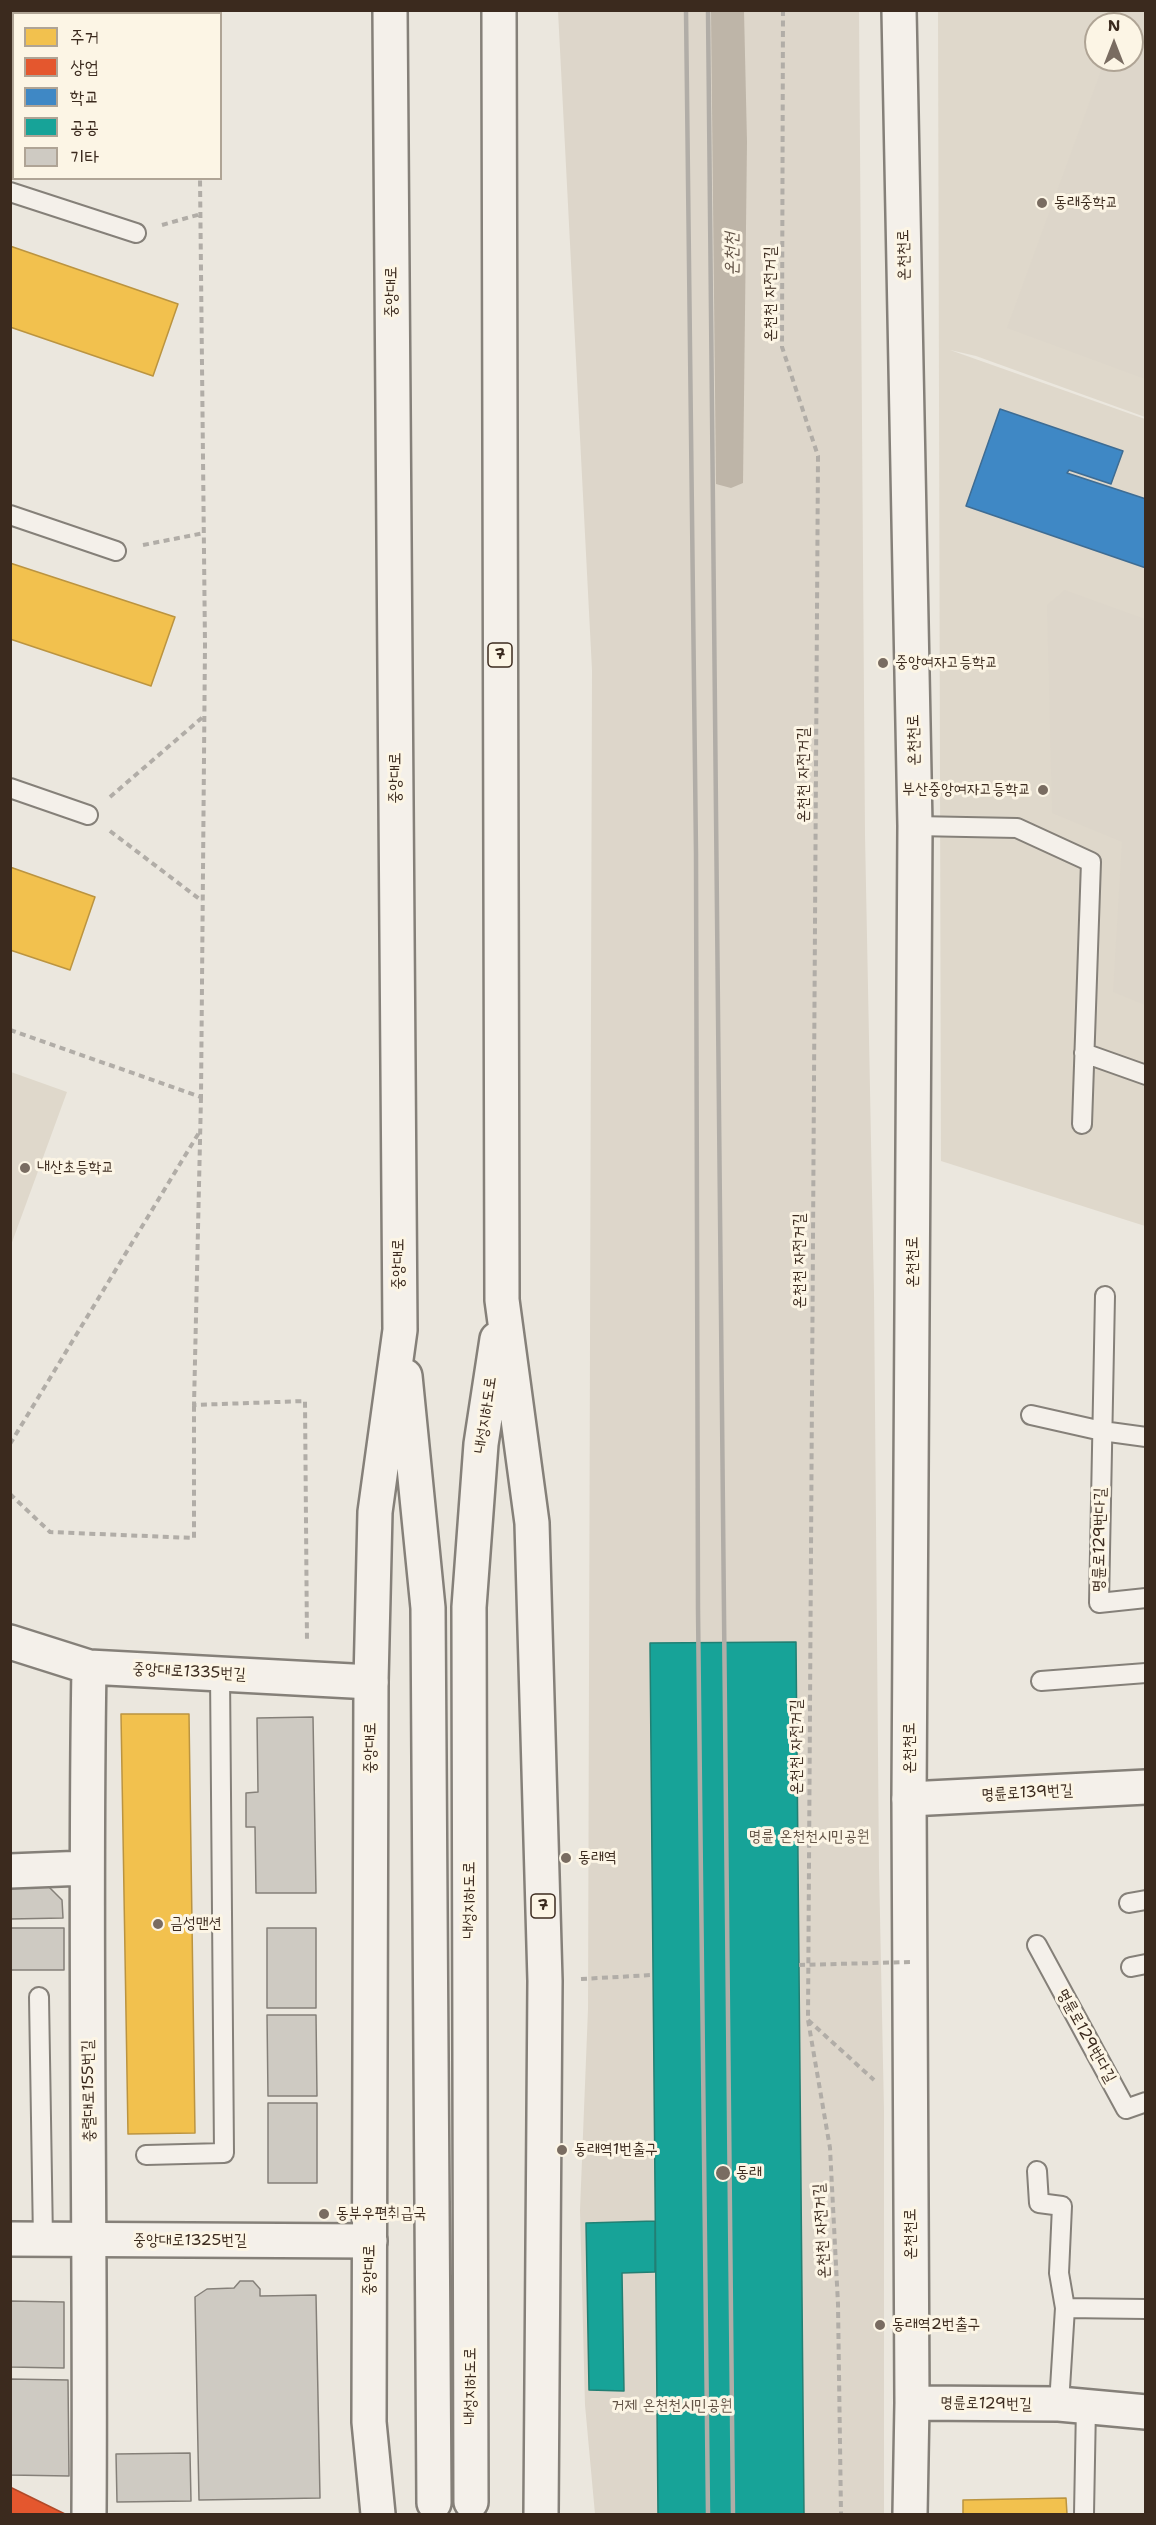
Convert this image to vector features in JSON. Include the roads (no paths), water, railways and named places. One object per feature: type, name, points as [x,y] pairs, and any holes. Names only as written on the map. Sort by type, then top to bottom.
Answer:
[{"type":"main road","name":"중앙대로","points":[[378,2514],[369,2422],[371,1682],[375,1512],[400,1330],[390,10]]},
{"type":"main road","name":"7","points":[[499,10],[502,1300],[532,1522],[545,1981],[538,2505]]},
{"type":"main road","name":"온천천로","points":[[899,10],[915,826],[909,1799],[912,2403],[910,2514]]},
{"type":"main road","name":"내성지하도로","points":[[471,2502],[469,1607],[481,1444],[502,1300]]},
{"type":"main road","points":[[400,1330],[420,1510],[428,1608],[434,2503]]},
{"type":"main road","name":"중앙대로1335번길","points":[[10,1642],[89,1667],[371,1682]]},
{"type":"main road","name":"충렬대로155번길","points":[[89,1667],[86,1868],[90,2241],[89,2514]]},
{"type":"main road","name":"명륜로139번길","points":[[909,1799],[1146,1787]]},
{"type":"main road","points":[[10,1871],[86,1868]]},
{"type":"main road","name":"중앙대로1325번길","points":[[10,2239],[370,2241]]},
{"type":"main road","name":"명륜로129번길","points":[[912,2403],[1072,2405],[1146,2412]]},
{"type":"main road","points":[[369,2422],[402,2514]]},
{"type":"lane","points":[[10,192],[136,233]]},
{"type":"lane","points":[[10,515],[116,551]]},
{"type":"lane","points":[[10,789],[88,815]]},
{"type":"lane","points":[[915,826],[1017,828],[1091,862],[1082,1124]]},
{"type":"lane","points":[[1084,1053],[1146,1075]]},
{"type":"lane","name":"명륜로129번다길","points":[[1105,1296],[1099,1603],[1146,1598]]},
{"type":"lane","points":[[1031,1415],[1101,1431],[1146,1437]]},
{"type":"lane","points":[[1041,1681],[1146,1673]]},
{"type":"lane","points":[[146,2155],[224,2153],[220,1674]]},
{"type":"lane","name":"명륜로129번다길","points":[[1037,1945],[1126,2109],[1146,2102]]},
{"type":"lane","points":[[39,1997],[43,2240]]},
{"type":"lane","points":[[1037,2171],[1039,2203],[1062,2206],[1059,2273],[1065,2308],[1072,2405],[1084,2514]]},
{"type":"lane","points":[[1065,2308],[1146,2309]]},
{"type":"water","name":"온천천","points":[[711,11],[744,11],[747,142],[743,483],[731,488],[716,484]]},
{"type":"railway","points":[[686,10],[696,853],[698,1609],[708,2514]]},
{"type":"railway","points":[[708,10],[733,2514]]},
{"type":"place","name":"동래중학교","points":[[1042,203]]},
{"type":"place","name":"중앙여자고등학교","points":[[883,663]]},
{"type":"place","name":"부산중앙여자고등학교","points":[[1043,790]]},
{"type":"place","name":"내산초등학교","points":[[25,1168]]},
{"type":"place","name":"동래역","points":[[566,1858]]},
{"type":"place","name":"금성맨션","points":[[158,1924]]},
{"type":"place","name":"동래역1번출구","points":[[562,2150]]},
{"type":"place","name":"동래","points":[[723,2173]]},
{"type":"place","name":"동부우편취급국","points":[[324,2214]]},
{"type":"place","name":"동래역2번출구","points":[[880,2325]]},
{"type":"park label","name":"명륜 온천천시민공원","points":[[809,1837]]},
{"type":"park label","name":"거제 온천천시민공원","points":[[672,2406]]}]
